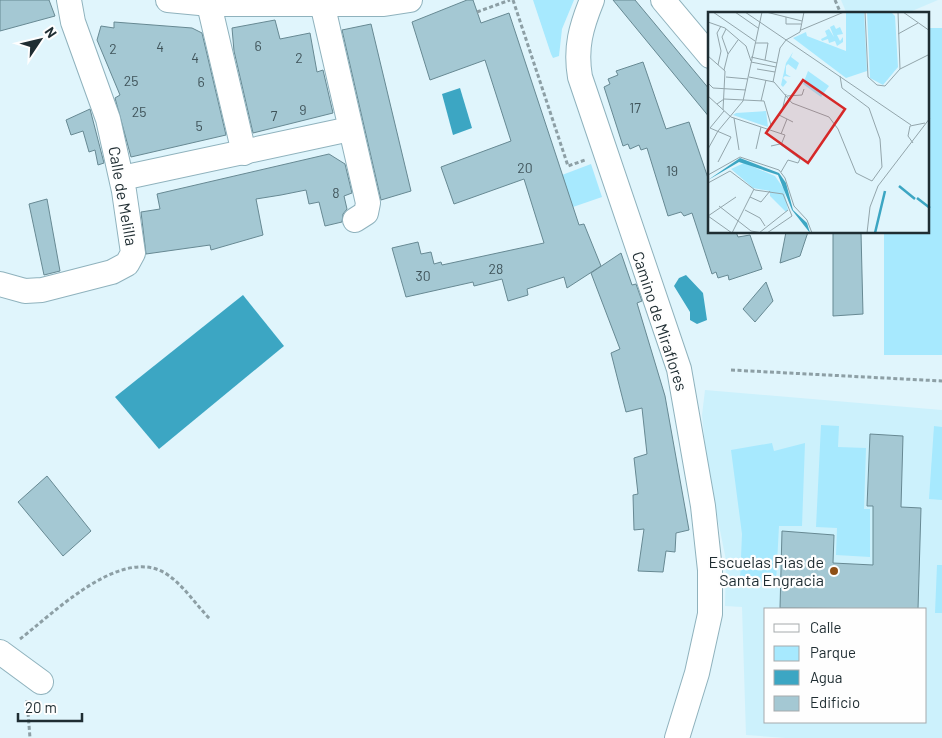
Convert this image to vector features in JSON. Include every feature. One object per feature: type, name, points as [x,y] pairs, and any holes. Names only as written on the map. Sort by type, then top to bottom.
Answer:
[{"type":"street","name":"Calle de Melilla","points":[[0,284],[34,292],[112,272],[127,264],[133,253],[134,244],[122,178],[108,119],[73,22],[69,0]]},
{"type":"street","points":[[168,0],[384,4],[410,0]]},
{"type":"street","name":"Camino de Miraflores","points":[[592,0],[581,26],[577,62],[582,85],[679,370],[703,506],[710,570],[710,614],[697,673],[677,738]]},
{"type":"street","points":[[663,0],[708,54]]},
{"type":"street","points":[[209,2],[244,153]]},
{"type":"street","points":[[322,3],[368,203],[366,213],[355,220]]},
{"type":"street","points":[[122,178],[350,129]]},
{"type":"street","points":[[1,652],[32,676]]},
{"type":"path","points":[[477,12],[512,0],[568,166],[604,154]]},
{"type":"path","points":[[835,0],[840,12]]},
{"type":"path","points":[[730,370],[942,381]]},
{"type":"path","points":[[1,652],[93,584],[125,568],[142,566],[167,574],[180,585],[210,619]]},
{"type":"path","points":[[30,738],[32,676]]},
{"type":"shaded area","points":[[841,0],[938,0],[910,12],[846,12]]},
{"type":"shaded area","name":"Escuelas Pias de Santa Engracia","points":[[705,390],[942,410],[942,738],[786,738],[746,735],[742,607],[725,606],[726,560],[707,466],[702,415]]},
{"type":"green space","points":[[533,0],[574,0],[562,29],[559,56],[553,58],[551,54]]},
{"type":"green space","points":[[930,28],[942,28],[942,355],[884,355],[884,234],[930,234]]},
{"type":"green space","points":[[591,164],[602,197],[573,207],[562,175]]},
{"type":"green space","points":[[821,425],[839,426],[838,447],[866,448],[864,509],[870,509],[870,557],[836,555],[837,528],[816,527]]},
{"type":"green space","points":[[934,426],[942,427],[942,500],[929,499]]},
{"type":"green space","points":[[772,443],[774,451],[805,443],[802,526],[779,526],[776,582],[740,581],[742,534],[731,450]]},
{"type":"green space","points":[[937,565],[942,565],[942,613],[935,613]]},
{"type":"water","points":[[460,88],[472,128],[453,135],[442,94]]},
{"type":"water","points":[[686,275],[703,293],[707,320],[697,324],[690,320],[690,312],[674,286],[679,278]]},
{"type":"water","points":[[243,295],[284,346],[159,449],[115,397]]},
{"type":"building","points":[[0,0],[49,0],[55,16],[0,31]]},
{"type":"building","points":[[467,0],[473,0],[481,23],[509,13],[579,225],[584,224],[601,266],[567,288],[564,277],[527,289],[528,295],[508,301],[502,279],[474,286],[473,282],[406,297],[392,248],[418,242],[421,254],[431,252],[434,264],[441,262],[442,265],[544,243],[524,179],[454,204],[441,167],[511,141],[485,60],[430,80],[412,22]]},
{"type":"building","points":[[613,0],[635,0],[708,88],[708,116]]},
{"type":"building","points":[[275,20],[280,39],[310,33],[317,72],[323,70],[333,113],[253,133],[234,51],[232,28]]},
{"type":"building","points":[[114,22],[192,28],[202,33],[226,135],[131,157],[115,98],[120,95],[97,40],[101,26],[114,28]]},
{"type":"building","points":[[371,24],[411,191],[381,200],[342,30]]},
{"type":"building","points":[[643,62],[666,129],[689,122],[708,178],[708,234],[737,234],[738,237],[750,235],[762,269],[729,280],[728,275],[718,278],[716,272],[712,274],[692,213],[684,216],[681,212],[668,216],[647,148],[641,150],[639,145],[630,149],[628,144],[623,146],[604,87],[610,84],[608,79],[618,75],[616,71]]},
{"type":"building","points":[[90,109],[104,163],[98,165],[95,150],[89,152],[83,131],[71,135],[66,120]]},
{"type":"building","points":[[329,154],[345,164],[352,193],[344,196],[347,209],[343,214],[342,222],[325,226],[319,202],[309,204],[306,190],[256,199],[263,235],[211,250],[210,245],[146,254],[141,212],[160,209],[157,194]]},
{"type":"building","points":[[47,199],[60,271],[44,275],[29,204]]},
{"type":"building","points":[[786,234],[807,234],[800,256],[780,263]]},
{"type":"building","points":[[833,234],[861,234],[863,314],[833,316]]},
{"type":"building","points":[[621,253],[632,285],[636,284],[642,301],[637,303],[665,396],[689,530],[676,533],[675,552],[666,551],[663,572],[638,571],[644,529],[634,530],[633,495],[638,494],[634,458],[647,454],[642,408],[626,412],[611,353],[620,349],[591,273]]},
{"type":"building","points":[[766,282],[773,301],[755,322],[743,309]]},
{"type":"building","points":[[870,434],[903,436],[901,507],[921,508],[918,608],[780,608],[782,531],[834,535],[833,563],[873,565],[873,506],[867,506]]},
{"type":"building","points":[[47,476],[91,531],[63,556],[18,502]]},
{"type":"place","name":"Escuelas Pias de Santa Engracia","points":[[834,571]]}]
